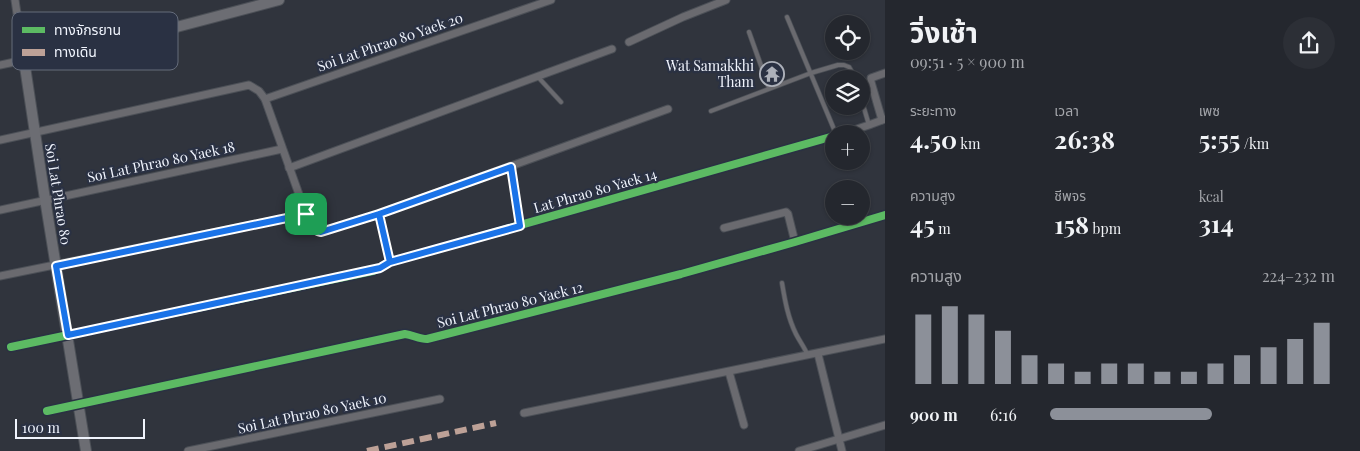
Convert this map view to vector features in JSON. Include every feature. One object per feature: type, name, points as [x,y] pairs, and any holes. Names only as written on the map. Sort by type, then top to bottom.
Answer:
[{"type":"street","points":[[178,27],[279,0]]},
{"type":"street","name":"Soi Lat Phrao 80 Yaek 20","points":[[265,99],[551,0]]},
{"type":"street","points":[[629,42],[726,0]]},
{"type":"street","points":[[289,168],[612,49]]},
{"type":"street","name":"Soi Lat Phrao 80","points":[[26,70],[86,451]]},
{"type":"street","points":[[870,125],[884,119],[871,78],[885,72]]},
{"type":"street","points":[[0,140],[249,85],[265,99],[306,214],[312,227],[321,232],[379,214],[668,109]]},
{"type":"street","name":"Lat Phrao 80 Yaek 14","points":[[11,347],[372,271],[390,262],[825,138]]},
{"type":"street","name":"Soi Lat Phrao 80 Yaek 18","points":[[0,210],[282,149]]},
{"type":"street","points":[[724,228],[786,212],[795,242]]},
{"type":"street","points":[[0,276],[306,214]]},
{"type":"street","points":[[379,214],[390,262]]},
{"type":"street","name":"Soi Lat Phrao 80 Yaek 12","points":[[47,411],[405,334],[428,339],[681,274],[885,215]]},
{"type":"street","points":[[524,413],[885,340]]},
{"type":"street","points":[[818,354],[842,451]]},
{"type":"street","points":[[729,372],[744,425]]},
{"type":"street","name":"Soi Lat Phrao 80 Yaek 10","points":[[188,451],[440,399]]},
{"type":"street","points":[[798,451],[885,425]]},
{"type":"lane","points":[[787,17],[831,125]]},
{"type":"lane","points":[[749,32],[769,88]]},
{"type":"lane","points":[[711,111],[769,88],[838,65],[844,65],[851,70]]},
{"type":"lane","points":[[537,76],[561,102]]},
{"type":"lane","points":[[867,115],[870,125]]},
{"type":"lane","points":[[511,167],[520,226]]},
{"type":"lane","points":[[782,283],[787,312],[808,356]]},
{"type":"marked path","points":[[367,451],[496,423]]},
{"type":"cycle path","points":[[11,347],[373,271],[390,262],[825,139]]},
{"type":"cycle path","points":[[47,411],[405,334],[427,339],[681,274],[885,215]]},
{"type":"place","name":"Wat Samakkhi Tham","points":[[772,74]]},
{"type":"route","points":[[306,214],[56,266],[68,335],[380,268],[390,262],[379,214],[511,167],[520,226],[390,262],[379,214],[321,232],[312,227],[306,214]]}]
